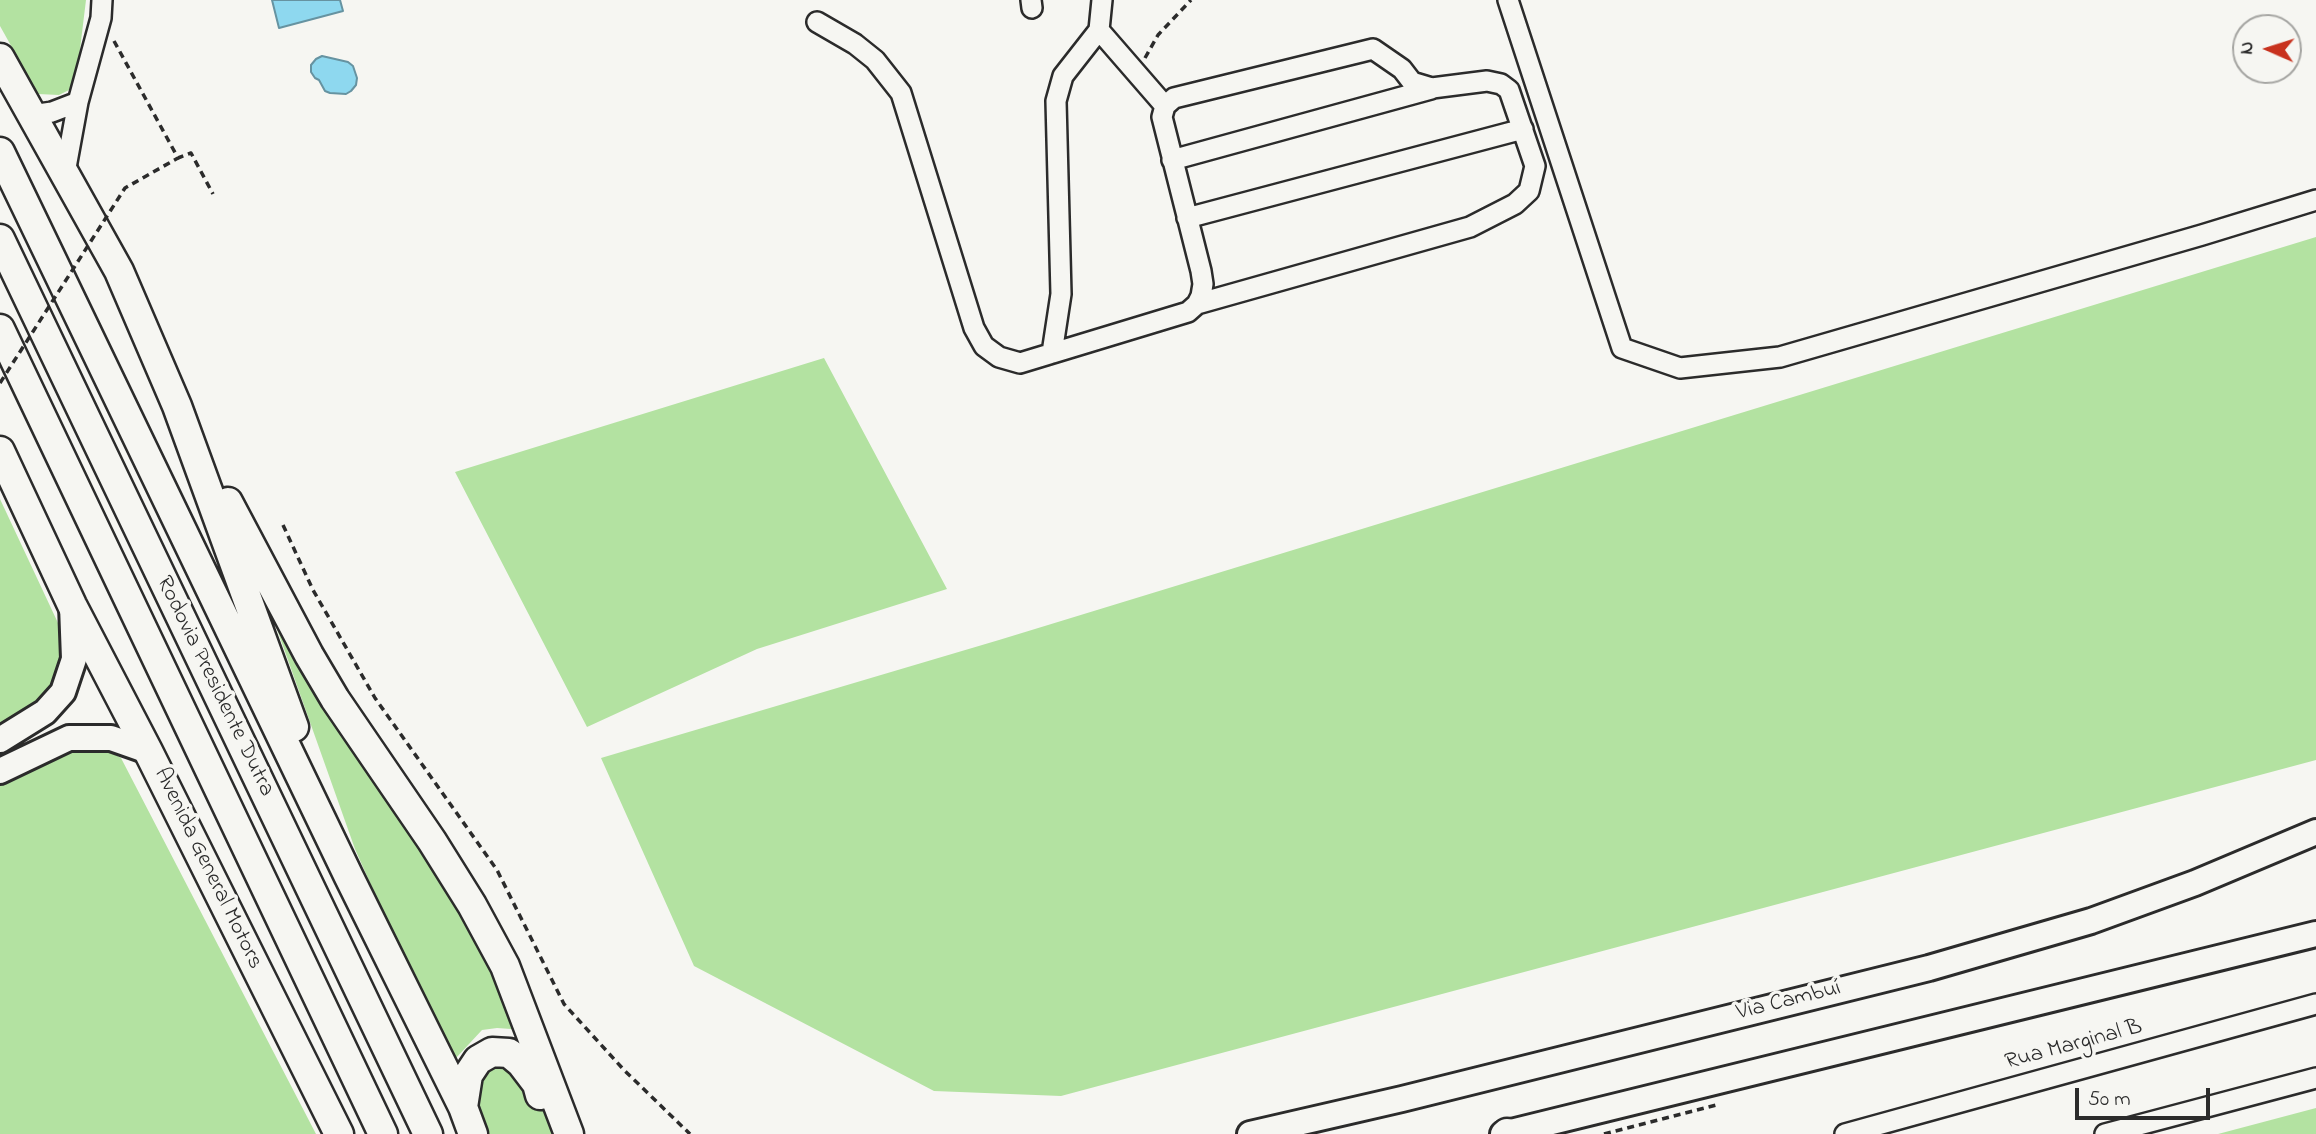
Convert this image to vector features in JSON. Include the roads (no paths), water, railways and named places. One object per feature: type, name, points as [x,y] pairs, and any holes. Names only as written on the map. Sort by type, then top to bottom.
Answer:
[{"type":"highway","points":[[0,58],[119,271],[177,406],[349,877]]},
{"type":"highway","points":[[0,152],[349,877],[463,1107],[473,1134]]},
{"type":"highway","name":"Rodovia Presidente Dutra","points":[[0,239],[428,1134]]},
{"type":"highway","name":"Rodovia Presidente Dutra","points":[[0,329],[383,1134]]},
{"type":"highway","points":[[177,406],[322,677],[472,905],[505,967],[569,1134]]},
{"type":"highway","name":"Avenida General Motors","points":[[0,451],[72,605],[339,1134]]},
{"type":"highway","points":[[463,1107],[468,1075],[478,1060],[492,1052],[509,1053],[522,1063],[537,1084],[552,1134]]},
{"type":"main road","points":[[0,740],[46,712],[63,691],[74,659],[72,605]]},
{"type":"main road","points":[[0,771],[69,738],[111,738],[148,751]]},
{"type":"main road","name":"Via Cambuí","points":[[1250,1134],[1929,968],[2091,921],[2195,883],[2316,832]]},
{"type":"main road","points":[[1506,1134],[2316,934]]},
{"type":"street","points":[[1052,353],[1061,294],[1056,101],[1063,76],[1100,30],[1102,0]]},
{"type":"street","points":[[1508,0],[1622,348],[1679,368],[1780,357],[2202,236],[2316,200]]},
{"type":"street","points":[[65,173],[78,102],[102,9]]},
{"type":"street","points":[[817,22],[855,44],[875,60],[901,93],[974,328],[984,346],[999,357],[1020,363],[1188,312],[1197,304],[1203,285],[1162,117],[1165,106],[1174,98],[1373,49],[1402,69],[1412,82],[1432,89]]},
{"type":"street","points":[[1100,30],[1165,106]]},
{"type":"street","points":[[1172,160],[1432,89],[1488,81],[1501,84],[1509,90],[1535,166],[1529,191],[1515,204],[1470,227],[1197,304]]},
{"type":"street","points":[[32,114],[52,112],[78,102]]},
{"type":"street","points":[[1187,218],[1523,129]]},
{"type":"street","name":"Rua Marginal B","points":[[1845,1134],[2316,1004]]},
{"type":"street","points":[[2105,1134],[2316,1078]]},
{"type":"water","points":[[272,0],[340,0],[343,11],[279,28]]},
{"type":"water","points":[[322,56],[348,62],[353,66],[357,78],[351,91],[346,94],[325,91],[311,72],[311,65]]}]
